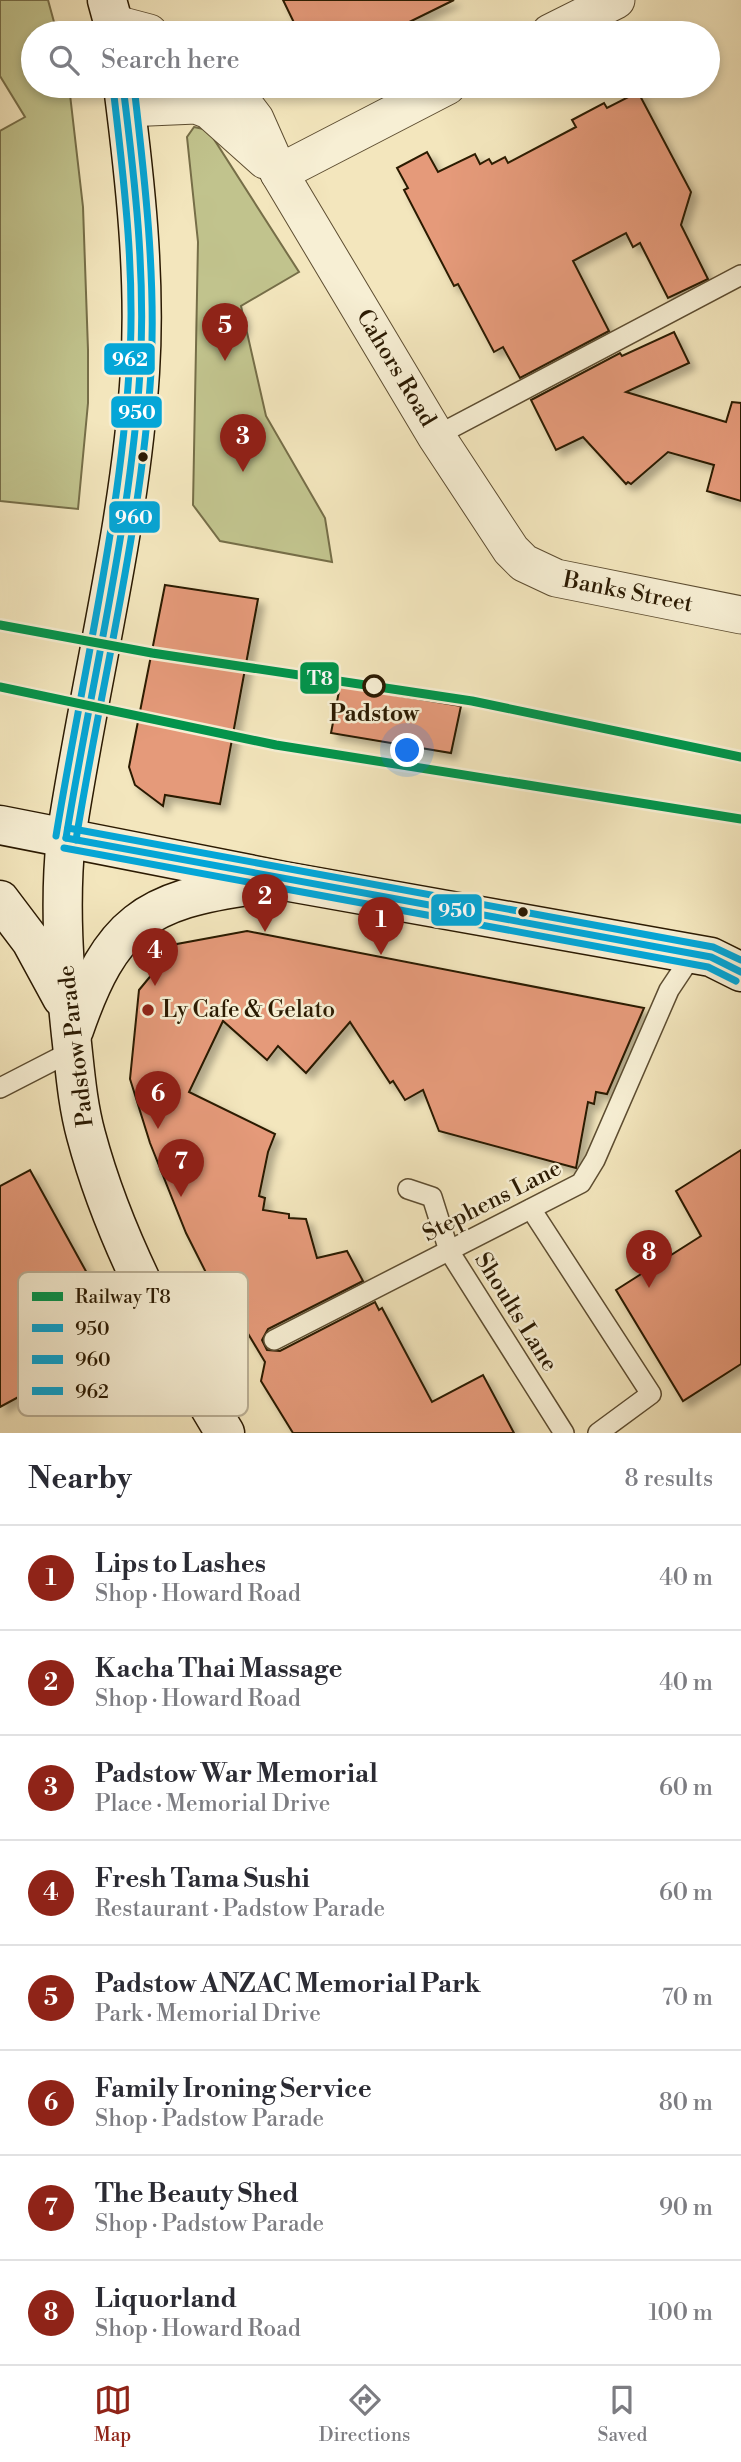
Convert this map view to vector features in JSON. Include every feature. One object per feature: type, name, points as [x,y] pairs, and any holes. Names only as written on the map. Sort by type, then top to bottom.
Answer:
[{"type":"main road","name":"Padstow Parade","points":[[125,98],[141,308],[140,370],[130,467],[78,757],[61,887],[71,1032],[86,1136],[125,1244],[139,1272]]},
{"type":"main road","points":[[0,825],[284,881],[711,957],[741,972]]},
{"type":"main road","points":[[71,1032],[104,961],[143,917],[164,904],[190,896],[284,881]]},
{"type":"main road","points":[[0,900],[31,941],[71,1032]]},
{"type":"main road","name":"Padstow Parade","points":[[215,1416],[225,1433]]},
{"type":"street","points":[[574,21],[616,0]]},
{"type":"street","name":"Cahors Road","points":[[134,98],[196,105],[209,110],[279,173]]},
{"type":"street","name":"Cahors Road","points":[[239,98],[255,119],[279,173],[436,436],[496,532],[519,558]]},
{"type":"street","points":[[279,173],[424,98]]},
{"type":"street","name":"Banks Street","points":[[519,558],[539,572],[556,578],[741,615]]},
{"type":"lane","points":[[436,436],[741,275]]},
{"type":"lane","name":"Stephens Lane","points":[[274,1340],[581,1183],[595,1160],[669,990],[693,954]]},
{"type":"lane","points":[[0,1088],[71,1032]]},
{"type":"lane","name":"Shoults Lane","points":[[408,1189],[432,1197],[449,1251],[564,1433]]},
{"type":"lane","points":[[531,1209],[651,1394],[598,1433]]},
{"type":"green space","points":[[0,0],[48,0],[54,21],[21,21],[21,98],[70,98],[83,207],[88,350],[88,403],[78,509],[0,501],[0,131],[25,117],[0,76]]},
{"type":"green space","points":[[194,127],[208,130],[299,272],[241,306],[266,416],[325,518],[332,562],[220,541],[193,505],[198,242],[187,137]]},
{"type":"building","points":[[283,0],[454,0],[411,21],[293,21]]},
{"type":"building","points":[[626,98],[641,98],[691,192],[681,225],[708,279],[668,298],[640,243],[633,247],[626,233],[573,261],[609,331],[520,378],[503,347],[494,352],[458,284],[454,286],[404,190],[408,188],[397,168],[427,152],[438,172],[475,154],[480,164],[489,159],[492,164],[505,157],[508,163],[576,127],[572,120],[604,103],[607,108]]},
{"type":"building","points":[[674,332],[689,363],[626,392],[726,422],[732,402],[741,403],[741,501],[707,491],[714,465],[668,452],[631,484],[626,484],[583,437],[556,450],[531,400],[620,353],[622,356]]},
{"type":"building","points":[[165,585],[258,599],[220,804],[165,795],[163,806],[135,785],[129,767]]},
{"type":"building","points":[[340,686],[461,706],[451,753],[331,733]]},
{"type":"building","points":[[247,931],[644,1008],[607,1094],[596,1092],[594,1104],[588,1102],[576,1168],[439,1131],[423,1090],[405,1100],[393,1081],[390,1083],[350,1022],[306,1073],[278,1046],[267,1060],[223,1021],[189,1092],[275,1134],[268,1152],[259,1196],[265,1198],[263,1210],[289,1214],[289,1218],[306,1219],[317,1258],[347,1251],[363,1281],[268,1329],[262,1340],[267,1350],[280,1351],[375,1302],[379,1310],[382,1308],[432,1402],[483,1375],[514,1433],[293,1433],[261,1381],[265,1362],[248,1334],[248,1272],[206,1272],[186,1233],[150,1143],[130,1079],[139,990],[177,944]]},
{"type":"building","points":[[741,1150],[741,1364],[683,1401],[616,1290],[701,1236],[676,1191]]},
{"type":"building","points":[[30,1170],[86,1272],[18,1272],[18,1397],[0,1407],[0,1186]]},
{"type":"rail line","name":"T8","points":[[0,625],[152,653],[472,701],[741,757]]},
{"type":"rail line","name":"T8","points":[[0,687],[276,745],[741,819]]},
{"type":"transit line","name":"962","points":[[56,836],[108,547],[129,372],[130,265],[114,98]]},
{"type":"transit line","name":"950","points":[[66,838],[119,548],[140,372],[140,264],[124,98]]},
{"type":"transit line","name":"960","points":[[76,840],[139,490],[151,372],[151,264],[135,98]]},
{"type":"transit line","name":"962","points":[[68,828],[713,947],[741,960]]},
{"type":"transit line","name":"950","points":[[66,838],[711,957],[741,972]]},
{"type":"transit line","name":"960","points":[[64,848],[708,967],[736,981]]},
{"type":"place","name":"Padstow ANZAC Memorial Park","points":[[225,361]]},
{"type":"place","name":"Padstow War Memorial","points":[[243,472]]},
{"type":"place","name":"Padstow","points":[[374,686]]},
{"type":"place","name":"Kacha Thai Massage","points":[[265,932]]},
{"type":"place","name":"Lips to Lashes","points":[[381,955]]},
{"type":"place","name":"Fresh Tama Sushi","points":[[155,986]]},
{"type":"place","name":"Ly Cafe & Gelato","points":[[148,1010]]},
{"type":"place","name":"Family Ironing Service","points":[[158,1129]]},
{"type":"place","name":"The Beauty Shed","points":[[181,1197]]},
{"type":"place","name":"Liquorland","points":[[649,1288]]}]
